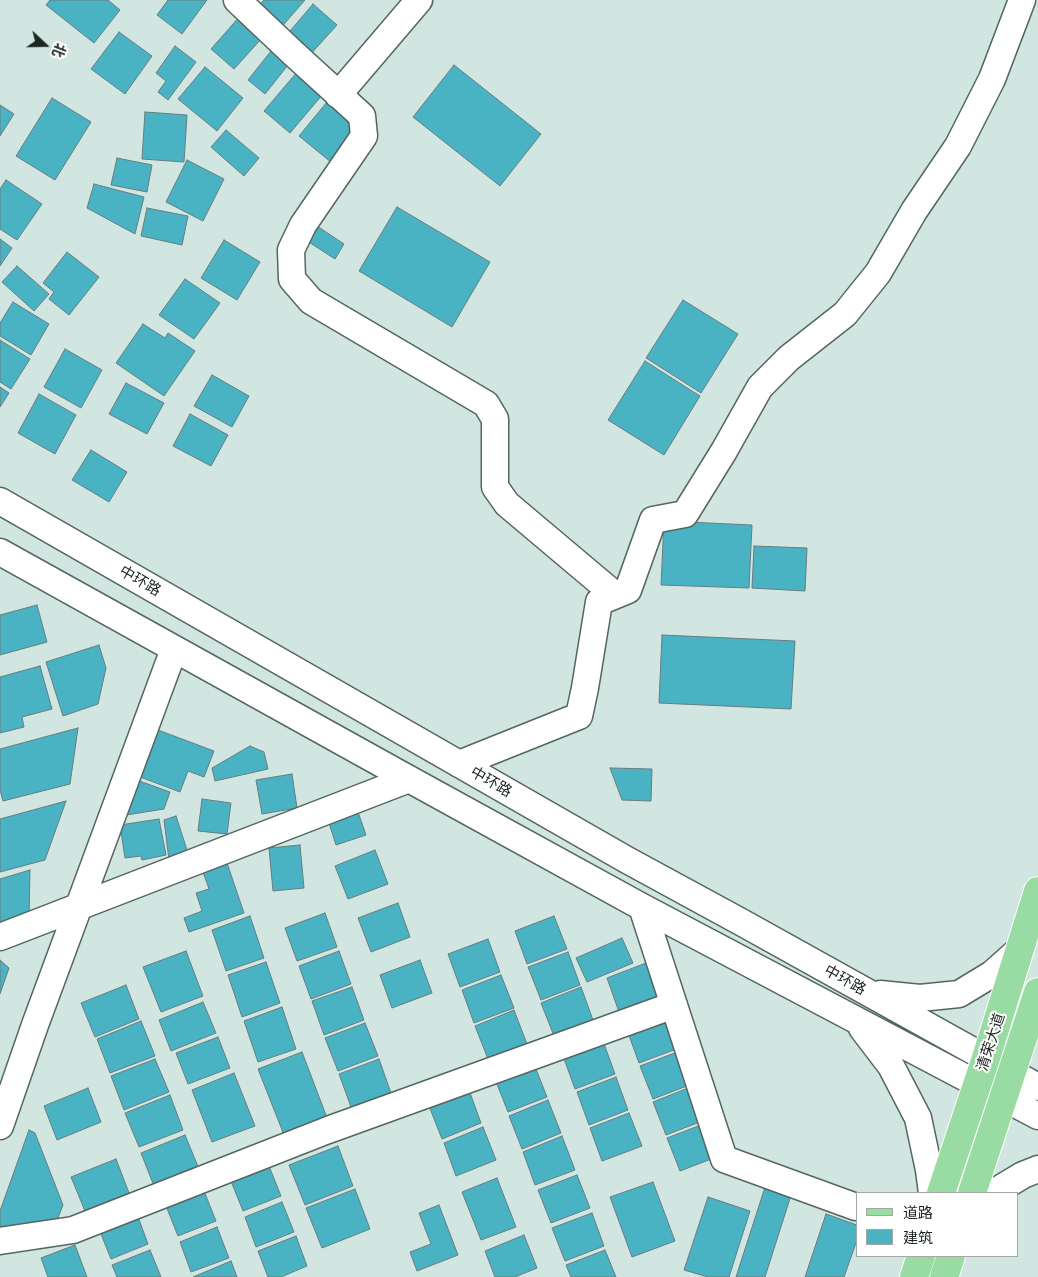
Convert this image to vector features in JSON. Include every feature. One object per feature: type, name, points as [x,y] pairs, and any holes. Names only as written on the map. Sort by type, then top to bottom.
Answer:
[{"type":"main road","name":"清荣大道","points":[[941,1192],[986,1058],[1038,891]]},
{"type":"main road","name":"清荣大道","points":[[972,1192],[1038,992]]},
{"type":"main road","points":[[914,1277],[921,1257]]},
{"type":"main road","points":[[944,1277],[951,1257]]},
{"type":"street","points":[[237,0],[362,116],[364,136],[304,225],[291,250],[292,278],[311,301],[486,404],[495,419],[495,487],[506,504],[615,595]]},
{"type":"street","points":[[338,94],[419,0]]},
{"type":"street","points":[[459,764],[578,716],[585,688],[599,602],[628,590],[653,520],[685,514],[724,451],[760,387],[789,358],[844,314],[878,273],[914,211],[958,146],[992,79],[1021,0],[1038,9]]},
{"type":"street","name":"中环路","points":[[0,500],[627,860],[1038,1087]]},
{"type":"street","name":"中环路","points":[[0,552],[642,907],[1038,1116]]},
{"type":"street","points":[[0,1126],[35,1025],[174,649]]},
{"type":"street","points":[[0,937],[408,779]]},
{"type":"street","points":[[642,907],[724,1159],[856,1207]]},
{"type":"street","points":[[870,993],[920,998],[960,994],[992,974],[1019,950]]},
{"type":"street","points":[[0,1241],[73,1230],[328,1130],[674,1005]]},
{"type":"street","points":[[857,1021],[891,1066],[918,1118],[932,1192]]},
{"type":"street","points":[[995,1192],[1038,1169]]},
{"type":"building","points":[[50,0],[108,0],[120,10],[94,43],[46,5]]},
{"type":"building","points":[[168,0],[207,0],[182,34],[157,15]]},
{"type":"building","points":[[264,0],[305,0],[278,31],[254,11]]},
{"type":"building","points":[[313,4],[337,25],[308,57],[285,37]]},
{"type":"building","points":[[240,16],[263,37],[234,69],[211,49]]},
{"type":"building","points":[[119,32],[152,56],[125,94],[91,69]]},
{"type":"building","points":[[175,46],[196,62],[168,100],[158,92],[166,81],[156,73]]},
{"type":"building","points":[[275,46],[292,60],[265,94],[248,80]]},
{"type":"building","points":[[454,65],[541,134],[500,186],[413,117]]},
{"type":"building","points":[[205,67],[243,98],[217,131],[178,99]]},
{"type":"building","points":[[298,71],[323,94],[290,133],[264,111]]},
{"type":"building","points":[[52,98],[91,122],[55,180],[16,156]]},
{"type":"building","points":[[327,102],[360,129],[332,163],[299,136]]},
{"type":"building","points":[[0,105],[14,114],[0,136]]},
{"type":"building","points":[[145,112],[187,115],[184,162],[142,159]]},
{"type":"building","points":[[226,130],[259,158],[244,176],[211,147]]},
{"type":"building","points":[[117,158],[152,165],[147,192],[111,185]]},
{"type":"building","points":[[187,160],[224,179],[203,221],[166,202]]},
{"type":"building","points":[[6,180],[42,204],[17,240],[0,229],[0,189]]},
{"type":"building","points":[[94,184],[144,197],[135,234],[87,208]]},
{"type":"building","points":[[397,207],[490,262],[452,327],[359,271]]},
{"type":"building","points":[[147,208],[188,216],[182,245],[141,236]]},
{"type":"building","points":[[311,222],[344,244],[335,259],[301,237]]},
{"type":"building","points":[[0,239],[12,248],[0,266]]},
{"type":"building","points":[[224,240],[260,262],[237,300],[201,278]]},
{"type":"building","points":[[67,252],[99,277],[69,315],[49,299],[54,292],[43,283]]},
{"type":"building","points":[[17,266],[49,294],[34,311],[2,282]]},
{"type":"building","points":[[185,279],[220,303],[194,339],[159,315]]},
{"type":"building","points":[[683,300],[738,334],[701,393],[646,358]]},
{"type":"building","points":[[13,302],[49,324],[31,355],[0,336],[0,323]]},
{"type":"building","points":[[143,324],[165,338],[168,333],[195,351],[164,396],[116,363]]},
{"type":"building","points":[[0,340],[30,359],[11,389],[0,382]]},
{"type":"building","points":[[65,349],[102,370],[81,408],[44,387]]},
{"type":"building","points":[[645,361],[700,396],[664,455],[608,420]]},
{"type":"building","points":[[212,375],[249,396],[232,427],[194,406]]},
{"type":"building","points":[[126,383],[164,403],[147,434],[109,414]]},
{"type":"building","points":[[0,387],[9,393],[0,407]]},
{"type":"building","points":[[39,394],[76,415],[55,454],[18,433]]},
{"type":"building","points":[[190,414],[228,435],[211,466],[173,446]]},
{"type":"building","points":[[91,450],[127,472],[109,502],[72,480]]},
{"type":"building","points":[[664,521],[752,525],[749,588],[661,585]]},
{"type":"building","points":[[754,546],[807,548],[805,591],[752,588]]},
{"type":"building","points":[[37,605],[47,642],[0,655],[0,615]]},
{"type":"building","points":[[662,635],[795,641],[791,709],[659,703]]},
{"type":"building","points":[[99,645],[106,668],[98,704],[63,716],[46,662]]},
{"type":"building","points":[[40,666],[52,709],[22,717],[24,727],[0,733],[0,677]]},
{"type":"building","points":[[78,728],[70,784],[3,801],[0,790],[0,749]]},
{"type":"building","points":[[158,730],[214,751],[204,777],[188,771],[180,792],[140,777]]},
{"type":"building","points":[[250,746],[264,752],[268,769],[215,781],[212,768]]},
{"type":"building","points":[[610,768],[652,769],[651,801],[622,800]]},
{"type":"building","points":[[292,774],[297,808],[262,814],[256,780]]},
{"type":"building","points":[[134,779],[170,792],[164,809],[120,816]]},
{"type":"building","points":[[202,799],[231,803],[227,834],[198,831]]},
{"type":"building","points":[[66,801],[45,860],[0,872],[0,819]]},
{"type":"building","points":[[358,812],[366,835],[336,845],[329,823]]},
{"type":"building","points":[[176,816],[188,853],[169,860],[164,820]]},
{"type":"building","points":[[159,819],[166,855],[142,860],[141,856],[125,858],[120,825]]},
{"type":"building","points":[[300,845],[304,888],[273,891],[269,848]]},
{"type":"building","points":[[375,850],[388,884],[348,899],[335,866]]},
{"type":"building","points":[[226,860],[244,913],[189,932],[184,918],[202,911],[196,893],[209,889],[202,869]]},
{"type":"building","points":[[30,870],[29,919],[0,928],[0,879]]},
{"type":"building","points":[[398,903],[410,937],[371,952],[358,918]]},
{"type":"building","points":[[325,913],[337,947],[297,961],[285,928]]},
{"type":"building","points":[[250,916],[264,958],[226,971],[212,930]]},
{"type":"building","points":[[554,916],[567,949],[527,964],[515,931]]},
{"type":"building","points":[[622,938],[633,963],[587,982],[576,958]]},
{"type":"building","points":[[488,939],[500,972],[460,987],[448,954]]},
{"type":"building","points":[[186,951],[203,996],[161,1012],[143,967]]},
{"type":"building","points":[[339,951],[351,984],[311,999],[299,966]]},
{"type":"building","points":[[568,952],[580,985],[541,1000],[528,967]]},
{"type":"building","points":[[0,960],[9,968],[0,994]]},
{"type":"building","points":[[420,960],[432,993],[392,1008],[380,975]]},
{"type":"building","points":[[266,962],[280,1003],[242,1017],[228,975]]},
{"type":"building","points":[[646,963],[659,996],[619,1012],[607,978]]},
{"type":"building","points":[[501,975],[514,1008],[474,1023],[462,990]]},
{"type":"building","points":[[126,985],[139,1019],[95,1037],[81,1003]]},
{"type":"building","points":[[352,987],[364,1020],[324,1035],[312,1001]]},
{"type":"building","points":[[581,987],[593,1020],[554,1036],[541,1003]]},
{"type":"building","points":[[203,1002],[216,1033],[171,1051],[159,1020]]},
{"type":"building","points":[[282,1007],[296,1049],[258,1062],[244,1021]]},
{"type":"building","points":[[514,1010],[527,1044],[488,1059],[475,1026]]},
{"type":"building","points":[[666,1015],[679,1048],[639,1063],[627,1030]]},
{"type":"building","points":[[141,1021],[155,1056],[110,1073],[97,1039]]},
{"type":"building","points":[[365,1023],[378,1056],[338,1071],[325,1038]]},
{"type":"building","points":[[218,1037],[230,1068],[188,1084],[176,1053]]},
{"type":"building","points":[[603,1041],[615,1074],[575,1089],[563,1056]]},
{"type":"building","points":[[680,1051],[692,1084],[653,1099],[640,1066]]},
{"type":"building","points":[[302,1052],[329,1123],[286,1140],[258,1069]]},
{"type":"building","points":[[155,1059],[169,1092],[124,1110],[111,1076]]},
{"type":"building","points":[[379,1059],[391,1093],[351,1107],[339,1074]]},
{"type":"building","points":[[534,1064],[547,1097],[508,1112],[495,1079]]},
{"type":"building","points":[[234,1073],[255,1126],[212,1142],[192,1090]]},
{"type":"building","points":[[616,1077],[628,1110],[589,1125],[577,1092]]},
{"type":"building","points":[[693,1086],[705,1120],[666,1135],[653,1102]]},
{"type":"building","points":[[88,1088],[101,1122],[57,1140],[44,1106]]},
{"type":"building","points":[[469,1090],[481,1123],[442,1139],[429,1106]]},
{"type":"building","points":[[170,1095],[183,1130],[139,1147],[125,1113]]},
{"type":"building","points":[[548,1100],[561,1133],[522,1149],[509,1116]]},
{"type":"building","points":[[629,1113],[642,1146],[602,1161],[590,1128]]},
{"type":"building","points":[[706,1123],[719,1156],[680,1171],[667,1138]]},
{"type":"building","points":[[483,1127],[496,1160],[456,1176],[444,1143]]},
{"type":"building","points":[[29,1130],[35,1133],[63,1205],[58,1218],[5,1238],[0,1236],[0,1211]]},
{"type":"building","points":[[185,1135],[199,1169],[154,1186],[141,1153]]},
{"type":"building","points":[[562,1136],[575,1170],[535,1185],[523,1152]]},
{"type":"building","points":[[338,1146],[353,1186],[305,1205],[289,1165]]},
{"type":"building","points":[[116,1159],[129,1193],[85,1211],[71,1177]]},
{"type":"building","points":[[269,1166],[281,1196],[243,1211],[231,1181]]},
{"type":"building","points":[[577,1175],[590,1208],[551,1223],[538,1190]]},
{"type":"building","points":[[497,1178],[516,1227],[481,1240],[462,1192]]},
{"type":"building","points":[[767,1181],[793,1189],[765,1277],[736,1277]]},
{"type":"building","points":[[653,1182],[675,1241],[632,1257],[610,1197]]},
{"type":"building","points":[[355,1189],[370,1229],[322,1248],[306,1208]]},
{"type":"building","points":[[204,1191],[216,1221],[178,1236],[166,1206]]},
{"type":"building","points":[[708,1197],[750,1211],[729,1277],[708,1277],[684,1270]]},
{"type":"building","points":[[282,1202],[294,1232],[256,1247],[245,1217]]},
{"type":"building","points":[[439,1205],[458,1255],[417,1271],[410,1252],[431,1244],[419,1213]]},
{"type":"building","points":[[592,1213],[604,1246],[565,1261],[552,1228]]},
{"type":"building","points":[[137,1214],[148,1244],[111,1259],[99,1229]]},
{"type":"building","points":[[826,1214],[856,1225],[856,1243],[844,1277],[805,1277]]},
{"type":"building","points":[[217,1227],[229,1258],[191,1272],[180,1242]]},
{"type":"building","points":[[524,1235],[537,1268],[515,1277],[495,1277],[485,1251]]},
{"type":"building","points":[[296,1236],[307,1266],[281,1277],[268,1277],[258,1251]]},
{"type":"building","points":[[75,1245],[87,1277],[48,1277],[41,1258]]},
{"type":"building","points":[[150,1250],[161,1277],[117,1277],[112,1265]]},
{"type":"building","points":[[605,1250],[616,1277],[571,1277],[566,1265]]},
{"type":"building","points":[[231,1261],[237,1277],[193,1277]]}]
